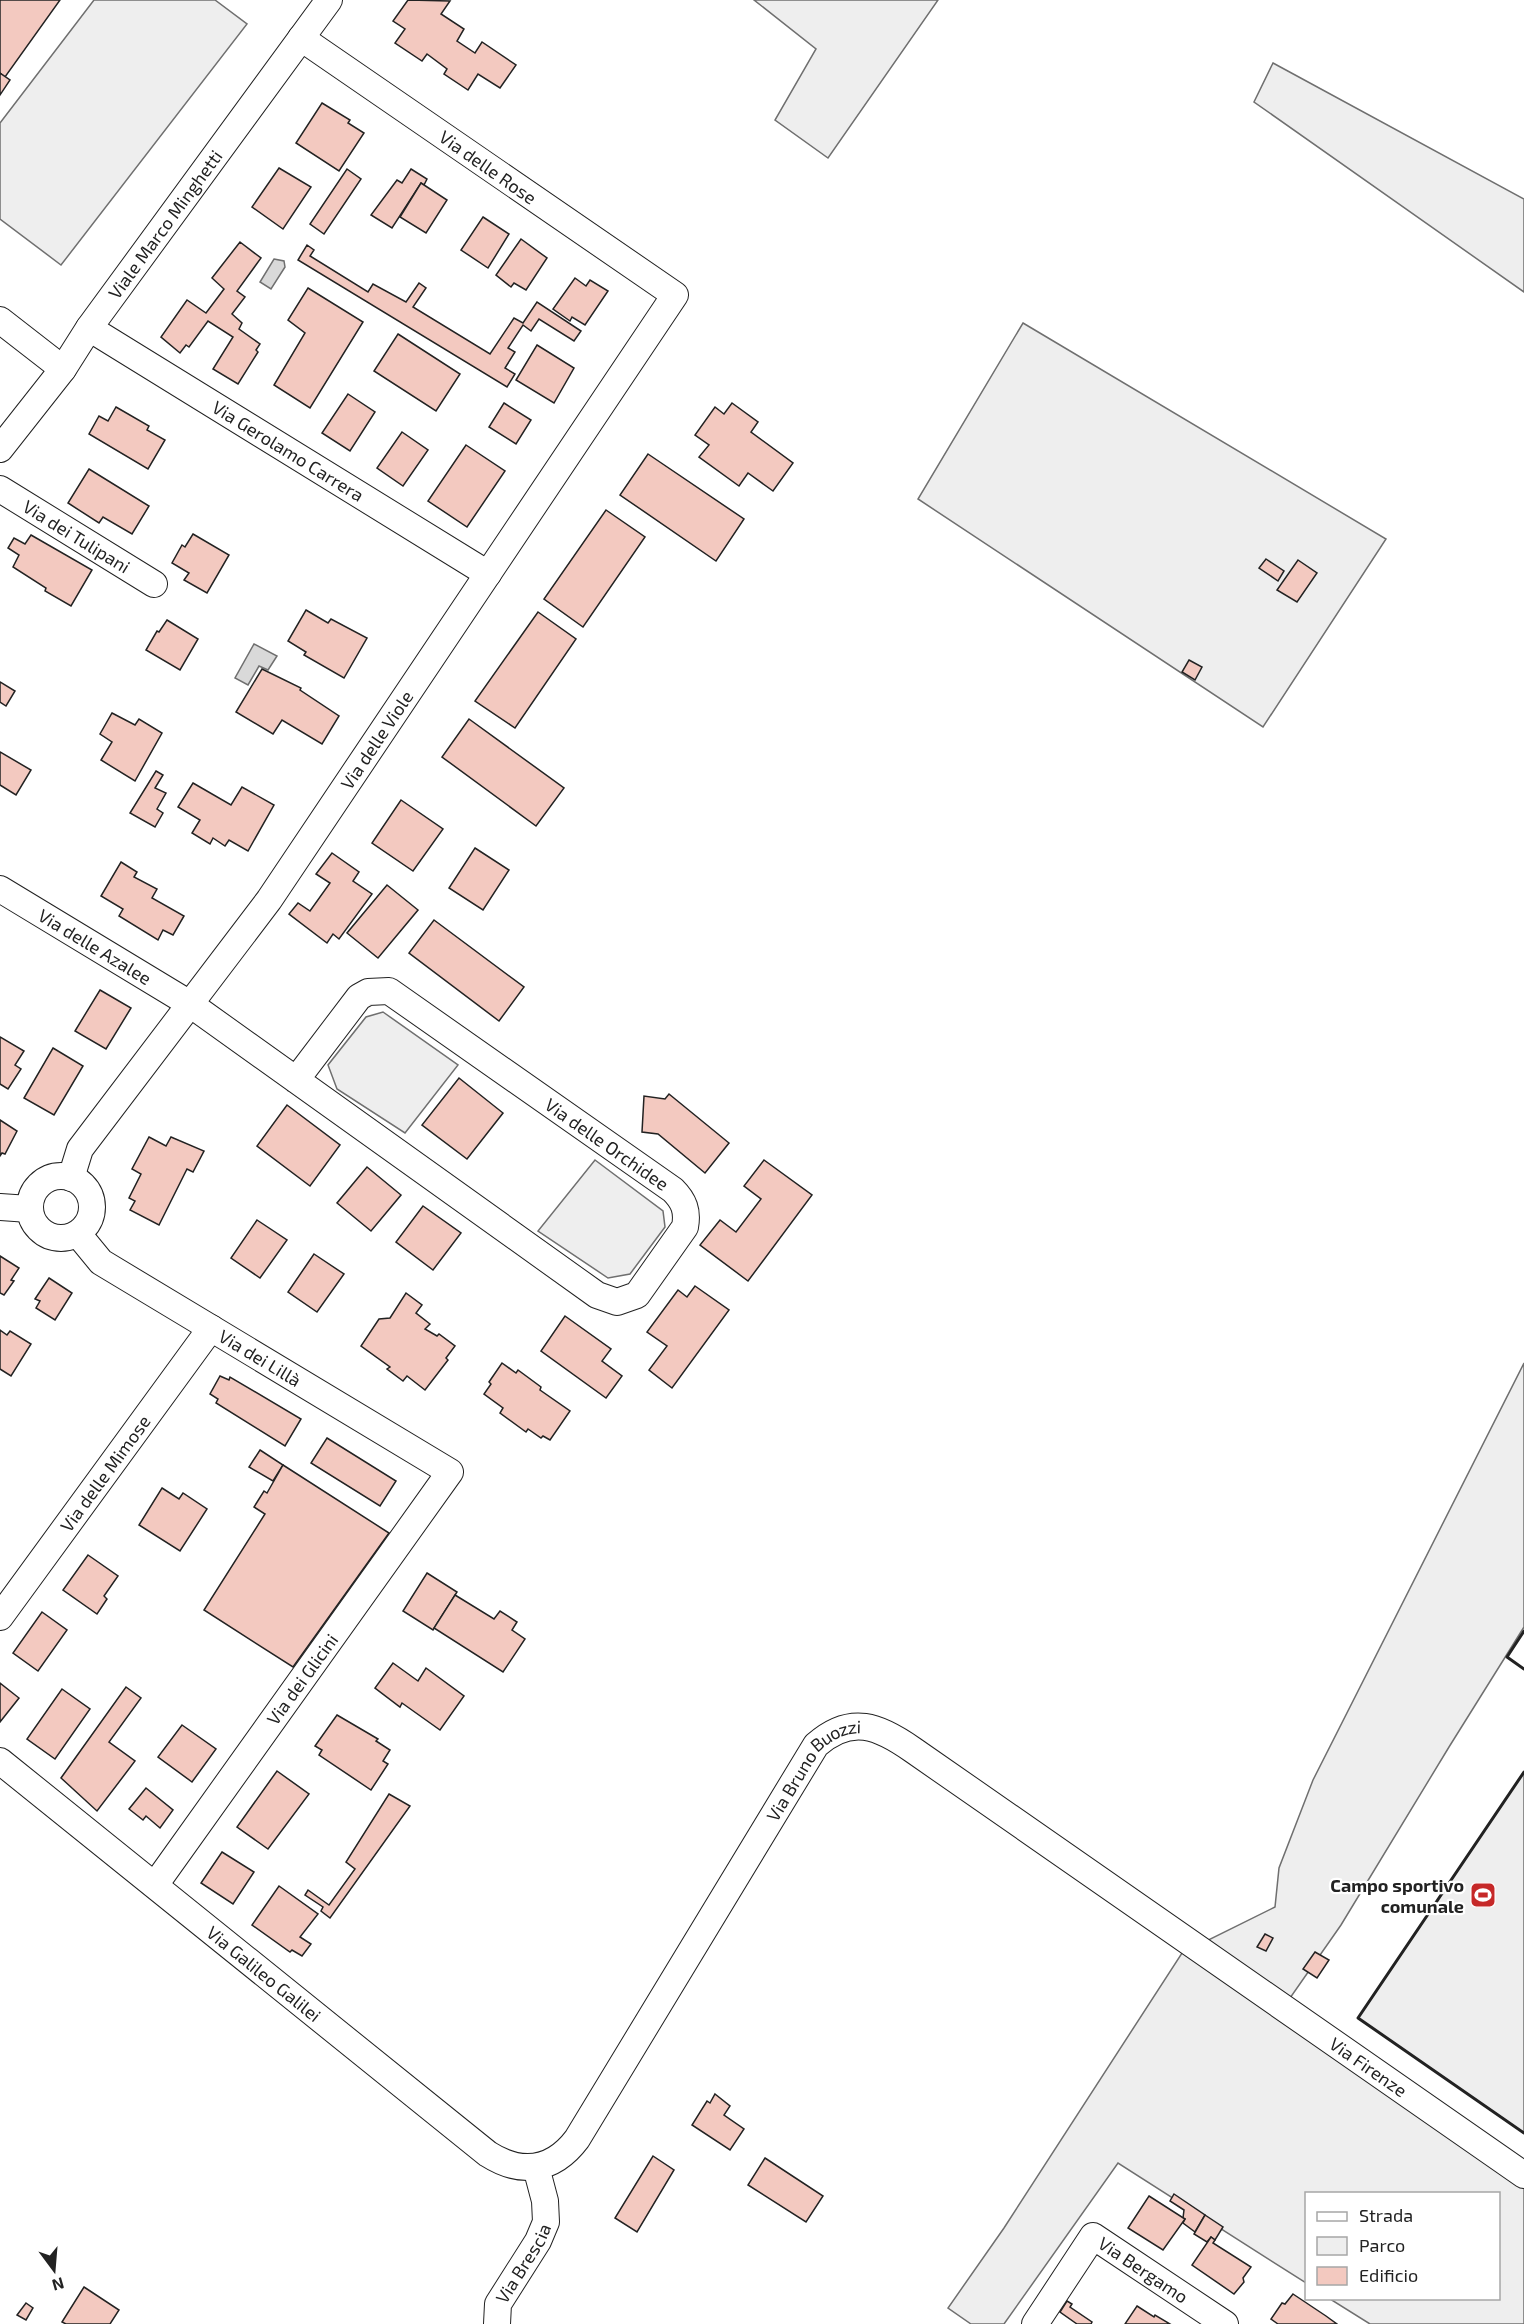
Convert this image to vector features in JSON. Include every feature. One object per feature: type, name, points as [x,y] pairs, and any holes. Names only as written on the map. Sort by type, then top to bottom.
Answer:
[{"type":"street","name":"Viale Marco Minghetti","points":[[0,449],[63,369],[89,328],[329,0]]},
{"type":"street","name":"Via delle Rose","points":[[301,38],[675,295]]},
{"type":"street","name":"Via delle Viole","points":[[71,1178],[80,1149],[269,900],[675,295]]},
{"type":"street","points":[[0,320],[63,369]]},
{"type":"street","name":"Via Gerolamo Carrera","points":[[89,328],[488,574]]},
{"type":"street","name":"Via dei Tulipani","points":[[0,489],[154,584]]},
{"type":"street","name":"Via delle Azalee","points":[[0,889],[190,1004]]},
{"type":"street","name":"Via delle Orchidee","points":[[190,1004],[296,1080],[597,1295],[607,1300],[617,1302],[637,1295],[685,1227],[687,1217],[685,1206],[673,1190],[389,991],[368,992],[359,997],[296,1080]]},
{"type":"street","points":[[51,1177],[71,1178],[87,1190],[91,1198],[90,1218],[78,1233],[70,1238],[60,1239],[42,1233],[31,1218],[30,1199],[42,1182],[51,1177]]},
{"type":"street","points":[[0,1207],[29,1209]]},
{"type":"street","name":"Via dei Lillà","points":[[78,1233],[101,1262],[450,1473]]},
{"type":"street","name":"Via delle Mimose","points":[[0,1617],[211,1328]]},
{"type":"street","name":"Via dei Glicini","points":[[155,1885],[450,1473]]},
{"type":"street","name":"Via Bruno Buozzi","points":[[536,2167],[559,2157],[577,2139],[808,1755],[825,1737],[847,1728],[871,1727],[893,1736],[1213,1959]]},
{"type":"street","name":"Via Galileo Galilei","points":[[0,1761],[488,2154],[511,2166],[536,2167]]},
{"type":"street","name":"Via Firenze","points":[[1213,1959],[1524,2175]]},
{"type":"street","name":"Via Brescia","points":[[496,2324],[498,2304],[538,2241],[546,2222],[545,2201],[536,2167]]},
{"type":"street","name":"Via Bergamo","points":[[1035,2324],[1093,2236],[1225,2324]]},
{"type":"green space","points":[[94,0],[215,0],[247,24],[61,265],[0,219],[0,123]]},
{"type":"green space","points":[[754,0],[938,0],[828,158],[775,120],[816,49]]},
{"type":"green space","points":[[1273,63],[1524,199],[1524,292],[1254,102]]},
{"type":"green space","points":[[1023,323],[1386,539],[1263,727],[918,499]]},
{"type":"green space","points":[[383,1012],[458,1065],[405,1133],[337,1089],[328,1065],[366,1017]]},
{"type":"green space","points":[[595,1160],[663,1211],[665,1227],[630,1274],[608,1278],[538,1231]]},
{"type":"green space","points":[[1524,1363],[1524,1627],[1341,1925],[1276,2018],[1524,2189],[1524,2324],[1370,2324],[1332,2300],[1500,2300],[1500,2192],[1305,2192],[1305,2282],[1118,2163],[1004,2324],[971,2324],[948,2308],[1004,2228],[1182,1953],[1275,1907],[1279,1868],[1313,1780]]},
{"type":"green space","name":"Campo sportivo comunale","points":[[1524,1772],[1524,2133],[1358,2018]]},
{"type":"shaded area","points":[[274,259],[284,261],[285,267],[271,289],[260,282]]},
{"type":"shaded area","points":[[254,644],[277,656],[268,670],[259,666],[248,685],[235,678]]},
{"type":"building","points":[[0,0],[60,0],[5,77],[0,73]]},
{"type":"building","points":[[408,0],[450,1],[441,14],[464,29],[457,41],[475,53],[482,42],[516,65],[500,88],[478,74],[468,90],[444,74],[447,69],[427,54],[422,61],[395,43],[405,29],[393,21]]},
{"type":"building","points":[[0,73],[10,80],[0,95]]},
{"type":"building","points":[[322,103],[350,120],[348,123],[364,133],[339,171],[296,143]]},
{"type":"building","points":[[279,168],[311,187],[283,229],[252,207]]},
{"type":"building","points":[[347,169],[361,179],[324,234],[310,224]]},
{"type":"building","points":[[411,169],[427,179],[424,185],[421,183],[392,228],[371,215],[397,180],[402,183]]},
{"type":"building","points":[[421,183],[447,200],[426,233],[400,217]]},
{"type":"building","points":[[483,217],[509,234],[488,268],[461,250]]},
{"type":"building","points":[[521,239],[547,258],[526,290],[514,283],[511,287],[496,275]]},
{"type":"building","points":[[240,242],[261,258],[237,291],[245,297],[232,314],[242,323],[239,329],[260,344],[256,350],[258,352],[238,384],[213,369],[233,337],[208,321],[189,347],[186,345],[180,353],[161,337],[187,300],[206,313],[224,289],[212,278]]},
{"type":"building","points":[[307,245],[314,250],[310,256],[368,292],[373,284],[406,302],[419,283],[426,288],[413,307],[490,354],[514,318],[523,323],[537,302],[581,331],[574,341],[539,319],[531,331],[523,325],[508,348],[515,352],[505,368],[515,374],[507,387],[298,260]]},
{"type":"building","points":[[575,278],[586,286],[590,280],[608,291],[585,325],[572,317],[570,321],[553,309]]},
{"type":"building","points":[[308,288],[363,322],[310,408],[274,385],[305,333],[288,320]]},
{"type":"building","points":[[398,334],[460,374],[436,411],[374,371]]},
{"type":"building","points":[[537,345],[574,368],[554,403],[516,380]]},
{"type":"building","points":[[348,394],[375,412],[350,451],[322,433]]},
{"type":"building","points":[[504,403],[531,420],[516,444],[489,427]]},
{"type":"building","points":[[732,403],[758,422],[751,432],[793,463],[773,491],[748,473],[739,486],[699,457],[709,445],[695,435],[715,407],[724,414]]},
{"type":"building","points":[[116,407],[149,426],[147,430],[165,440],[148,469],[89,434],[99,416],[108,421]]},
{"type":"building","points":[[402,432],[428,450],[403,486],[377,468]]},
{"type":"building","points":[[466,445],[505,471],[467,527],[428,501]]},
{"type":"building","points":[[648,454],[744,519],[716,561],[620,495]]},
{"type":"building","points":[[89,469],[149,506],[132,534],[103,517],[99,523],[68,503]]},
{"type":"building","points":[[606,510],[645,537],[583,627],[544,599]]},
{"type":"building","points":[[193,534],[229,555],[207,593],[184,580],[189,573],[172,563],[182,545],[185,547]]},
{"type":"building","points":[[31,535],[92,570],[71,606],[45,591],[46,588],[13,567],[19,555],[8,548],[14,538],[25,544]]},
{"type":"building","points":[[1266,559],[1284,571],[1278,581],[1259,568]]},
{"type":"building","points":[[1298,560],[1317,573],[1297,602],[1277,590]]},
{"type":"building","points":[[306,610],[328,623],[331,619],[367,638],[344,678],[304,655],[306,652],[288,641]]},
{"type":"building","points":[[538,612],[576,639],[515,728],[475,701]]},
{"type":"building","points":[[167,620],[198,639],[180,670],[146,650],[157,631],[159,632]]},
{"type":"building","points":[[1189,660],[1202,667],[1195,680],[1182,672]]},
{"type":"building","points":[[262,669],[301,688],[300,690],[339,716],[322,744],[282,720],[273,734],[236,712]]},
{"type":"building","points":[[0,682],[15,691],[6,706],[0,702]]},
{"type":"building","points":[[112,713],[135,725],[139,719],[162,733],[135,781],[101,760],[112,742],[100,734]]},
{"type":"building","points":[[469,719],[564,788],[536,826],[442,757]]},
{"type":"building","points":[[0,752],[31,770],[16,795],[0,785]]},
{"type":"building","points":[[156,771],[163,775],[155,788],[166,793],[157,809],[163,813],[155,827],[130,813]]},
{"type":"building","points":[[193,783],[231,805],[242,787],[274,805],[248,851],[229,840],[225,846],[213,838],[210,844],[192,833],[200,820],[178,807]]},
{"type":"building","points":[[401,800],[443,829],[413,871],[372,843]]},
{"type":"building","points":[[475,848],[509,870],[483,910],[449,888]]},
{"type":"building","points":[[332,853],[359,872],[353,881],[372,894],[339,939],[333,934],[327,943],[289,914],[298,903],[310,911],[330,883],[316,874]]},
{"type":"building","points":[[121,862],[137,872],[134,877],[157,889],[152,898],[184,916],[173,935],[163,930],[158,940],[119,916],[123,909],[101,896]]},
{"type":"building","points":[[387,885],[418,910],[378,958],[347,933]]},
{"type":"building","points":[[434,920],[524,987],[499,1021],[409,953]]},
{"type":"building","points":[[100,990],[131,1008],[106,1049],[75,1031]]},
{"type":"building","points":[[0,1037],[24,1051],[15,1065],[21,1069],[8,1089],[0,1084]]},
{"type":"building","points":[[53,1048],[83,1066],[54,1115],[24,1098]]},
{"type":"building","points":[[459,1078],[503,1113],[467,1159],[422,1125]]},
{"type":"building","points":[[669,1094],[729,1143],[705,1173],[658,1134],[642,1132],[644,1096],[665,1099]]},
{"type":"building","points":[[287,1105],[340,1145],[310,1186],[257,1146]]},
{"type":"building","points":[[0,1120],[17,1131],[5,1154],[2,1153],[0,1156]]},
{"type":"building","points":[[149,1137],[166,1146],[171,1137],[204,1151],[193,1172],[187,1169],[159,1225],[130,1210],[135,1201],[129,1198],[141,1174],[132,1169]]},
{"type":"building","points":[[764,1160],[812,1195],[748,1281],[700,1245],[720,1220],[736,1232],[761,1199],[744,1186]]},
{"type":"building","points":[[367,1167],[401,1195],[371,1231],[337,1203]]},
{"type":"building","points":[[423,1206],[461,1233],[433,1270],[396,1242]]},
{"type":"building","points":[[257,1220],[287,1240],[260,1278],[231,1258]]},
{"type":"building","points":[[314,1254],[344,1274],[317,1312],[288,1292]]},
{"type":"building","points":[[0,1256],[19,1268],[11,1280],[14,1281],[4,1295],[0,1293]]},
{"type":"building","points":[[49,1278],[72,1293],[55,1320],[36,1308],[40,1301],[35,1299]]},
{"type":"building","points":[[695,1286],[729,1310],[672,1388],[649,1370],[667,1346],[647,1332],[678,1290],[687,1297]]},
{"type":"building","points":[[406,1293],[422,1305],[416,1313],[430,1324],[425,1329],[437,1336],[439,1334],[455,1346],[446,1358],[448,1360],[425,1390],[407,1376],[403,1381],[387,1369],[390,1367],[361,1346],[379,1319],[390,1318]]},
{"type":"building","points":[[565,1316],[611,1349],[602,1361],[622,1376],[606,1398],[541,1351]]},
{"type":"building","points":[[0,1330],[7,1335],[10,1331],[31,1344],[11,1376],[0,1369]]},
{"type":"building","points":[[502,1363],[516,1373],[518,1370],[541,1387],[540,1390],[570,1411],[550,1440],[543,1436],[541,1438],[528,1429],[526,1432],[500,1413],[503,1408],[484,1394]]},
{"type":"building","points":[[220,1376],[229,1380],[230,1377],[301,1419],[285,1446],[216,1403],[218,1399],[210,1394]]},
{"type":"building","points":[[327,1438],[396,1481],[380,1506],[311,1463]]},
{"type":"building","points":[[260,1450],[283,1465],[273,1481],[249,1467]]},
{"type":"building","points":[[283,1465],[389,1533],[293,1667],[204,1610],[265,1514],[254,1507],[264,1491],[267,1493]]},
{"type":"building","points":[[162,1488],[179,1499],[183,1493],[207,1509],[180,1551],[139,1525]]},
{"type":"building","points":[[88,1555],[118,1576],[104,1596],[107,1599],[97,1614],[63,1590]]},
{"type":"building","points":[[427,1573],[457,1592],[433,1630],[403,1611]]},
{"type":"building","points":[[455,1595],[494,1619],[500,1611],[517,1622],[512,1630],[525,1639],[503,1672],[434,1628]]},
{"type":"building","points":[[42,1612],[67,1630],[38,1671],[13,1653]]},
{"type":"building","points":[[393,1663],[418,1681],[426,1668],[464,1696],[440,1730],[402,1703],[400,1707],[375,1688]]},
{"type":"building","points":[[0,1683],[19,1698],[0,1722]]},
{"type":"building","points":[[126,1687],[141,1698],[109,1742],[135,1761],[97,1811],[61,1778]]},
{"type":"building","points":[[62,1689],[90,1709],[55,1759],[27,1739]]},
{"type":"building","points":[[337,1715],[378,1739],[376,1741],[390,1750],[383,1761],[388,1764],[371,1790],[319,1755],[322,1750],[315,1746]]},
{"type":"building","points":[[182,1725],[216,1749],[192,1782],[158,1757]]},
{"type":"building","points":[[277,1771],[309,1794],[268,1849],[237,1827]]},
{"type":"building","points":[[146,1788],[173,1810],[160,1828],[146,1816],[143,1820],[129,1809]]},
{"type":"building","points":[[389,1794],[410,1806],[330,1918],[321,1911],[323,1907],[305,1895],[308,1890],[329,1905],[355,1869],[346,1862]]},
{"type":"building","points":[[222,1852],[254,1872],[233,1904],[201,1883]]},
{"type":"building","points":[[279,1886],[318,1914],[300,1937],[311,1944],[302,1956],[292,1950],[290,1952],[252,1925]]},
{"type":"building","points":[[1265,1934],[1273,1938],[1266,1951],[1257,1947]]},
{"type":"building","points":[[1315,1952],[1329,1960],[1317,1978],[1303,1969]]},
{"type":"building","points":[[715,2094],[730,2106],[724,2115],[744,2129],[730,2150],[692,2125],[707,2101],[710,2103]]},
{"type":"building","points":[[653,2156],[674,2170],[637,2232],[615,2218]]},
{"type":"building","points":[[765,2158],[823,2196],[806,2222],[748,2185]]},
{"type":"building","points":[[1174,2194],[1205,2215],[1195,2232],[1183,2223],[1184,2210],[1170,2201]]},
{"type":"building","points":[[1149,2196],[1185,2219],[1163,2250],[1128,2228]]},
{"type":"building","points":[[1205,2215],[1223,2227],[1215,2240],[1211,2237],[1207,2242],[1194,2234]]},
{"type":"building","points":[[1211,2237],[1215,2240],[1213,2243],[1251,2267],[1243,2278],[1244,2282],[1234,2294],[1192,2265]]},
{"type":"building","points":[[84,2287],[119,2310],[110,2324],[66,2324],[62,2322]]},
{"type":"building","points":[[1293,2294],[1337,2324],[1278,2324],[1271,2319],[1282,2303],[1285,2304]]},
{"type":"building","points":[[1067,2301],[1072,2304],[1070,2307],[1092,2322],[1091,2324],[1077,2324],[1060,2312]]},
{"type":"building","points":[[26,2303],[33,2308],[26,2320],[17,2315]]},
{"type":"building","points":[[1137,2306],[1154,2317],[1155,2315],[1170,2324],[1125,2324]]},
{"type":"wall","points":[[1524,1631],[1507,1657],[1524,1669]]},
{"type":"wall","points":[[1524,1772],[1358,2018],[1524,2133]]},
{"type":"place","name":"Campo sportivo comunale","points":[[1483,1895]]}]
